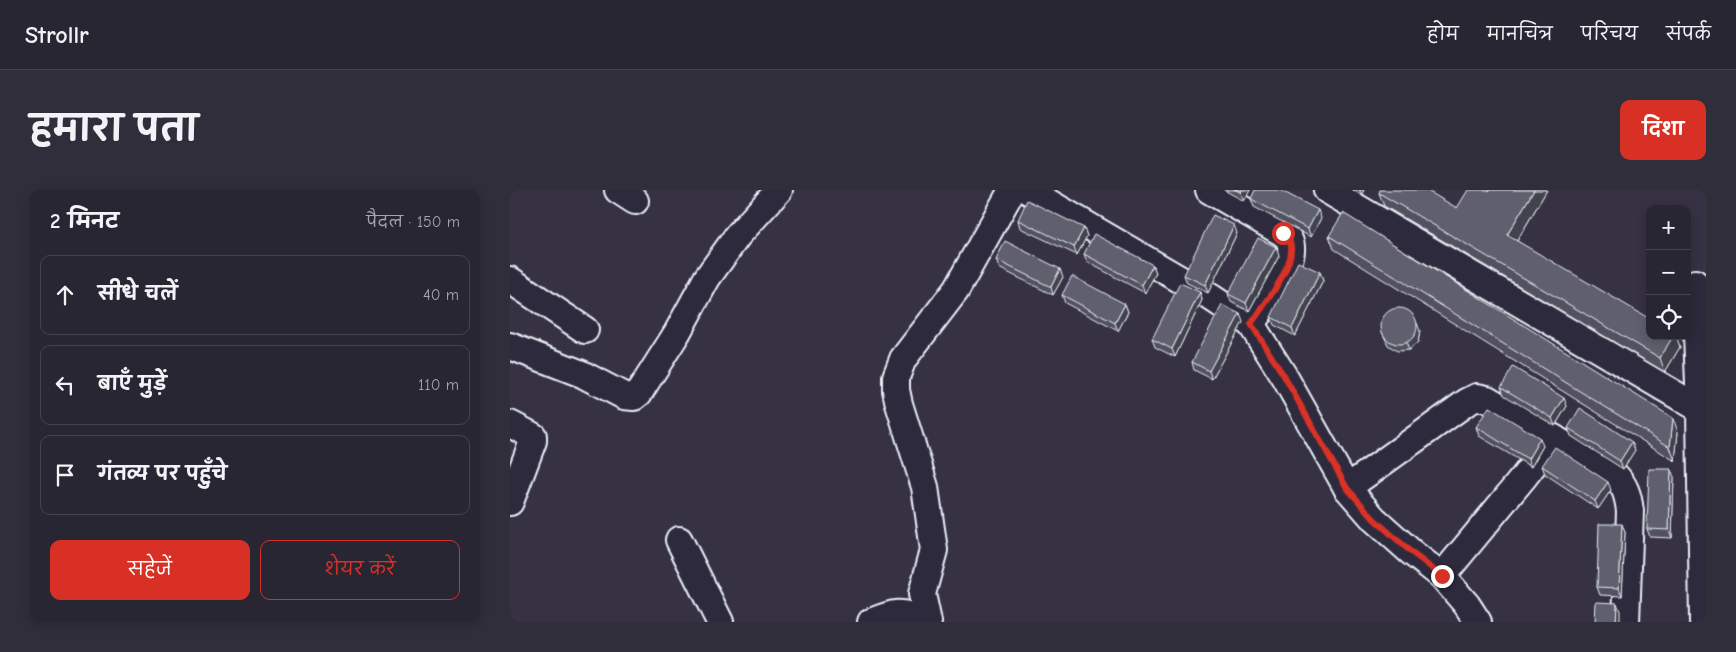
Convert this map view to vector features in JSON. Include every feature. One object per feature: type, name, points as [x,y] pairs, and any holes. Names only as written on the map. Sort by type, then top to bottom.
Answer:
[{"type":"street","points":[[510,346],[582,374],[624,396],[634,397],[639,393],[677,332],[707,278],[738,235],[778,190]]},
{"type":"street","points":[[928,622],[922,594],[934,550],[925,487],[899,404],[896,377],[903,359],[956,290],[1012,190]]},
{"type":"street","points":[[1027,190],[1212,298],[1251,324],[1284,376],[1347,488],[1374,519],[1411,552],[1442,576],[1467,605],[1478,622]]},
{"type":"street","points":[[1209,190],[1283,233],[1290,241],[1292,252],[1286,270],[1251,324]]},
{"type":"street","points":[[1328,190],[1700,409]]},
{"type":"street","points":[[510,280],[585,330]]},
{"type":"street","points":[[1695,284],[1700,409],[1703,622]]},
{"type":"street","points":[[1347,488],[1468,402],[1477,397],[1487,399],[1614,474],[1623,483],[1629,497],[1630,511],[1626,622]]},
{"type":"street","points":[[510,424],[529,433],[533,436],[534,441],[510,502]]},
{"type":"street","points":[[1442,576],[1524,478],[1554,438]]},
{"type":"street","points":[[679,540],[720,622]]},
{"type":"street","points":[[872,622],[896,613],[906,613],[923,622]]},
{"type":"building","points":[[1255,190],[1280,190],[1318,210],[1308,229],[1251,199]]},
{"type":"building","points":[[1380,190],[1426,190],[1457,208],[1468,190],[1534,190],[1507,235],[1646,317],[1646,340],[1671,340],[1660,358],[1379,193]]},
{"type":"building","points":[[1027,200],[1084,228],[1074,247],[1018,220]]},
{"type":"building","points":[[1343,213],[1673,418],[1670,447],[1329,236]]},
{"type":"building","points":[[1213,215],[1234,225],[1205,285],[1184,275]]},
{"type":"building","points":[[1094,234],[1153,265],[1142,285],[1084,254]]},
{"type":"building","points":[[1258,238],[1276,247],[1246,303],[1228,294]]},
{"type":"building","points":[[1005,241],[1060,269],[1051,287],[996,260]]},
{"type":"building","points":[[1298,262],[1320,272],[1292,328],[1271,317]]},
{"type":"building","points":[[1072,276],[1125,304],[1115,323],[1062,295]]},
{"type":"building","points":[[1180,283],[1200,292],[1172,349],[1152,339]]},
{"type":"building","points":[[1222,305],[1240,314],[1209,371],[1192,362]]},
{"type":"building","points":[[1399,308],[1411,314],[1417,326],[1411,338],[1399,344],[1387,338],[1381,326],[1387,314]]},
{"type":"building","points":[[1513,367],[1564,398],[1552,418],[1501,387]]},
{"type":"building","points":[[1489,407],[1540,438],[1528,459],[1476,427]]},
{"type":"building","points":[[1580,408],[1632,442],[1620,461],[1568,428]]},
{"type":"building","points":[[1555,447],[1608,482],[1595,501],[1542,466]]},
{"type":"building","points":[[1649,469],[1671,469],[1669,530],[1647,529]]},
{"type":"building","points":[[1599,524],[1622,524],[1619,588],[1597,587]]},
{"type":"building","points":[[1596,602],[1617,603],[1616,622],[1595,622]]},
{"type":"route","points":[[1283,233],[1290,241],[1292,252],[1286,270],[1251,324],[1284,376],[1347,488],[1374,519],[1411,552],[1442,576]]}]
